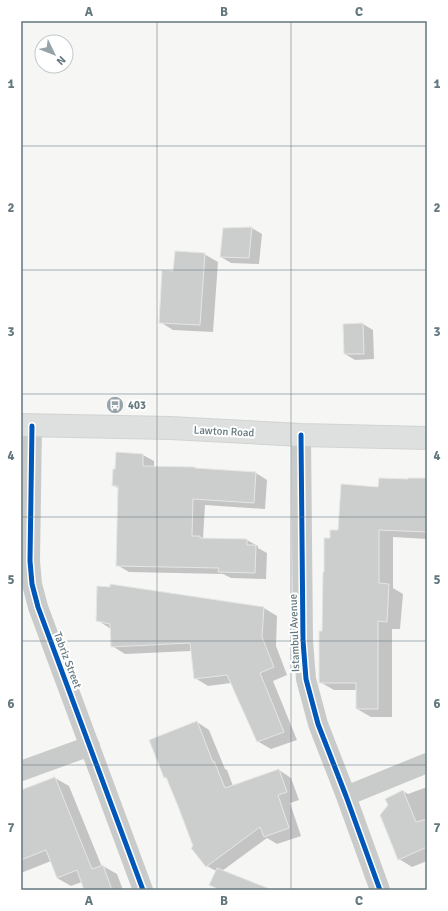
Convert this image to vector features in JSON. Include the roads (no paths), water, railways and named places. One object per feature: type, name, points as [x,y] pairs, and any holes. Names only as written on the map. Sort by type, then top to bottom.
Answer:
[{"type":"street","name":"Lawton Road","points":[[27,425],[170,428],[301,435],[427,438]]},
{"type":"street","name":"Tabriz Street","points":[[27,425],[30,562],[32,584],[38,608],[143,890]]},
{"type":"street","name":"Istambul Avenue","points":[[301,435],[303,641],[306,679],[318,724],[380,890]]},
{"type":"street","points":[[21,771],[90,746]]},
{"type":"street","points":[[346,796],[427,764]]},
{"type":"place","name":"403","points":[[115,405]]}]
